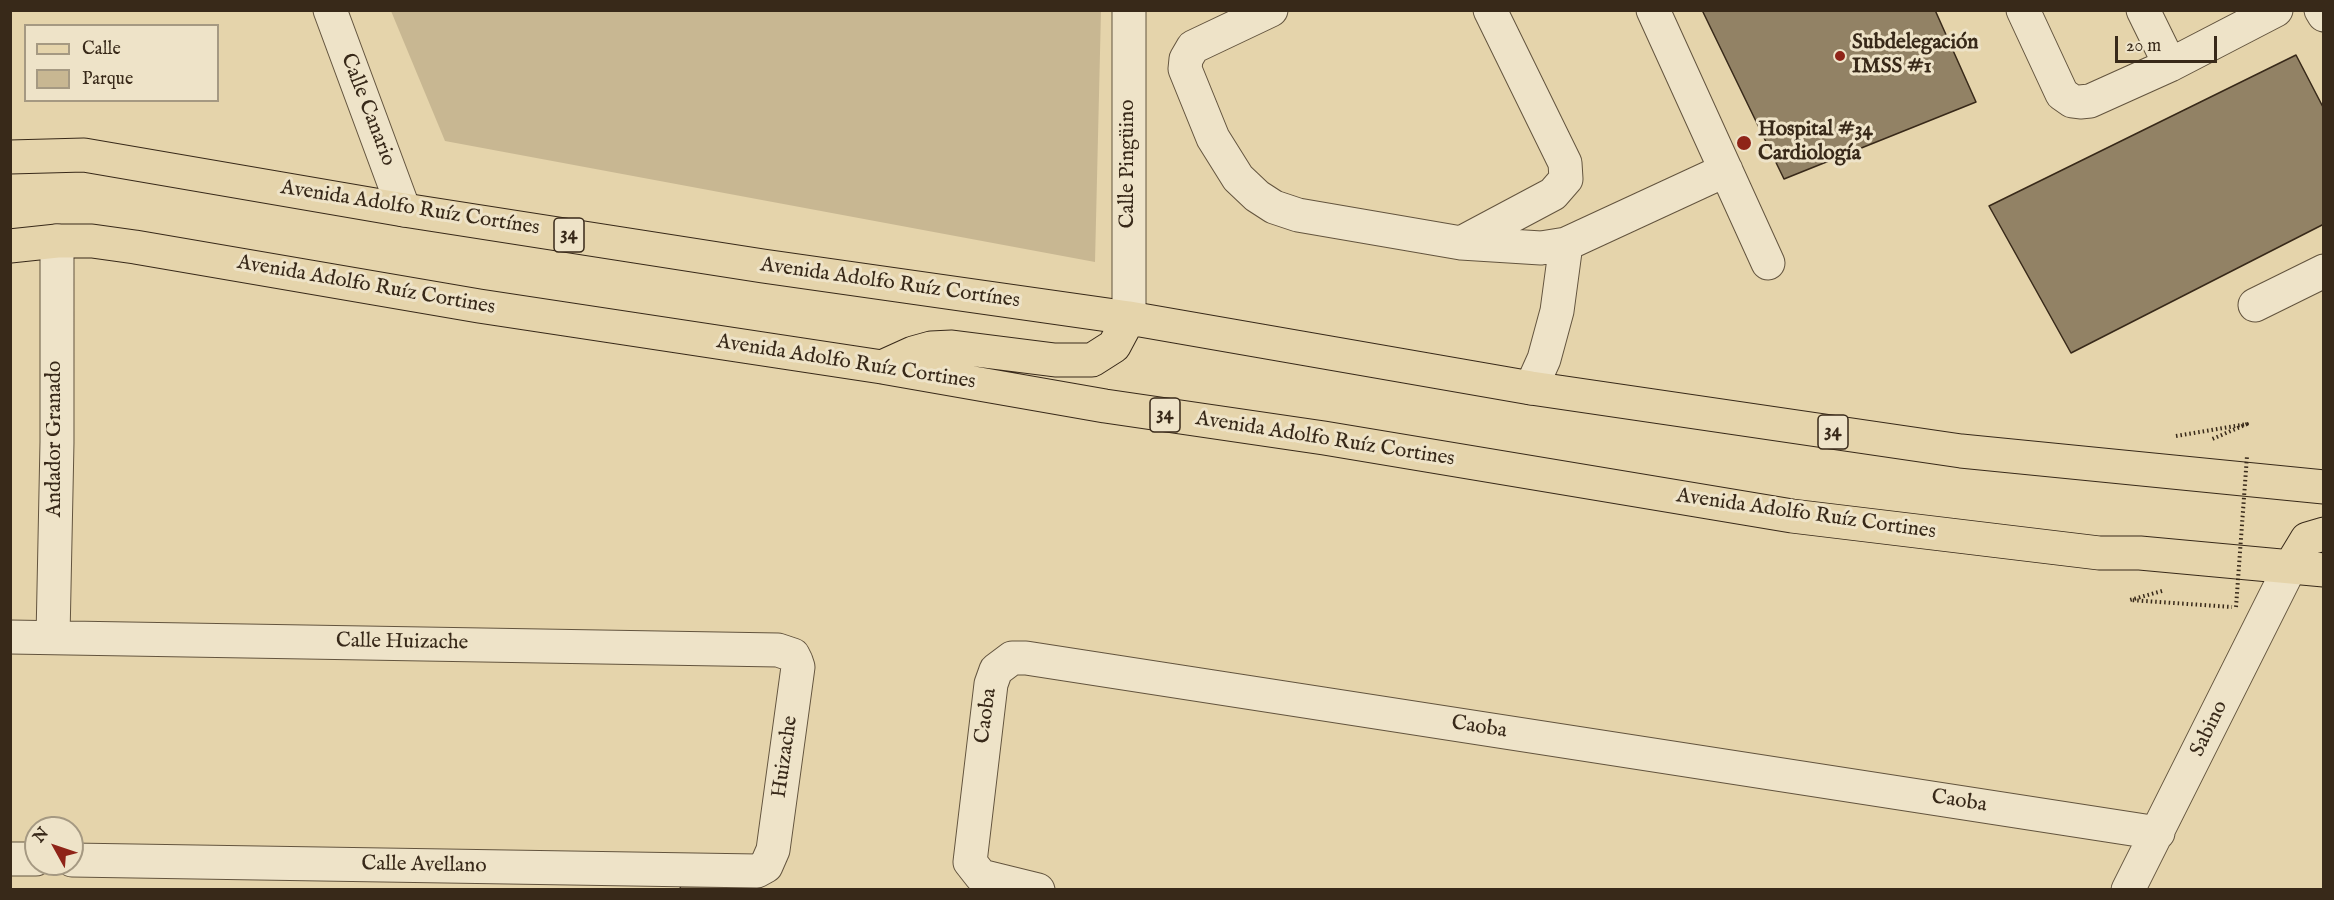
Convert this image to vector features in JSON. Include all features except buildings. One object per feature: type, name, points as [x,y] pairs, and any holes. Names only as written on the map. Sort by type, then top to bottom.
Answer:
[{"type":"main road","name":"Avenida Adolfo Ruíz Cortínes","points":[[10,157],[84,155],[404,210],[775,268],[1129,318]]},
{"type":"main road","name":"Avenida Adolfo Ruíz Cortines","points":[[10,246],[57,241],[92,241],[135,247],[479,306],[882,367],[1105,406],[1324,438],[1792,516],[2099,553],[2140,553],[2324,570]]},
{"type":"main road","points":[[882,367],[913,353],[952,347],[1055,360],[1092,360],[1113,346],[1129,318]]},
{"type":"main road","name":"34","points":[[1129,318],[1531,388],[1961,451],[2324,487]]},
{"type":"main road","points":[[2290,567],[2307,539],[2324,534]]},
{"type":"street","name":"Calle Canario","points":[[330,10],[404,210]]},
{"type":"street","name":"Calle Pingüino","points":[[1129,10],[1129,318]]},
{"type":"street","points":[[1271,10],[1193,47],[1186,59],[1187,80],[1213,138],[1238,178],[1265,202],[1298,215],[1461,243],[1541,248],[1566,244],[1725,171]]},
{"type":"street","points":[[1461,243],[1553,194],[1566,179],[1565,163],[1490,10]]},
{"type":"street","points":[[1653,10],[1768,263]]},
{"type":"street","points":[[2023,10],[2062,94],[2072,101],[2090,101],[2170,65],[2276,10]]},
{"type":"street","points":[[2143,10],[2170,65]]},
{"type":"street","points":[[2320,10],[2324,15]]},
{"type":"street","name":"Andador Granado","points":[[53,637],[57,442],[57,241]]},
{"type":"street","points":[[1531,388],[1544,359],[1553,329],[1566,244]]},
{"type":"street","points":[[2255,305],[2324,271]]},
{"type":"street","name":"Sabino","points":[[2128,890],[2290,567]]},
{"type":"street","name":"Calle Huizache","points":[[10,637],[778,650],[793,655]]},
{"type":"street","name":"Huizache","points":[[771,860],[798,667],[793,655]]},
{"type":"street","name":"Caoba","points":[[1038,890],[981,876],[970,862],[991,684],[996,670],[1012,658],[1061,663],[2158,833]]},
{"type":"street","name":"Calle Avellano","points":[[84,860],[657,880],[757,871],[771,860]]},
{"type":"path","points":[[2235,607],[2247,456]]},
{"type":"green space","points":[[391,11],[1101,11],[1095,262],[445,141]]},
{"type":"place","name":"Subdelegación IMSS #1","points":[[1840,56]]},
{"type":"place","name":"Hospital #34 Cardiología","points":[[1744,143]]}]
